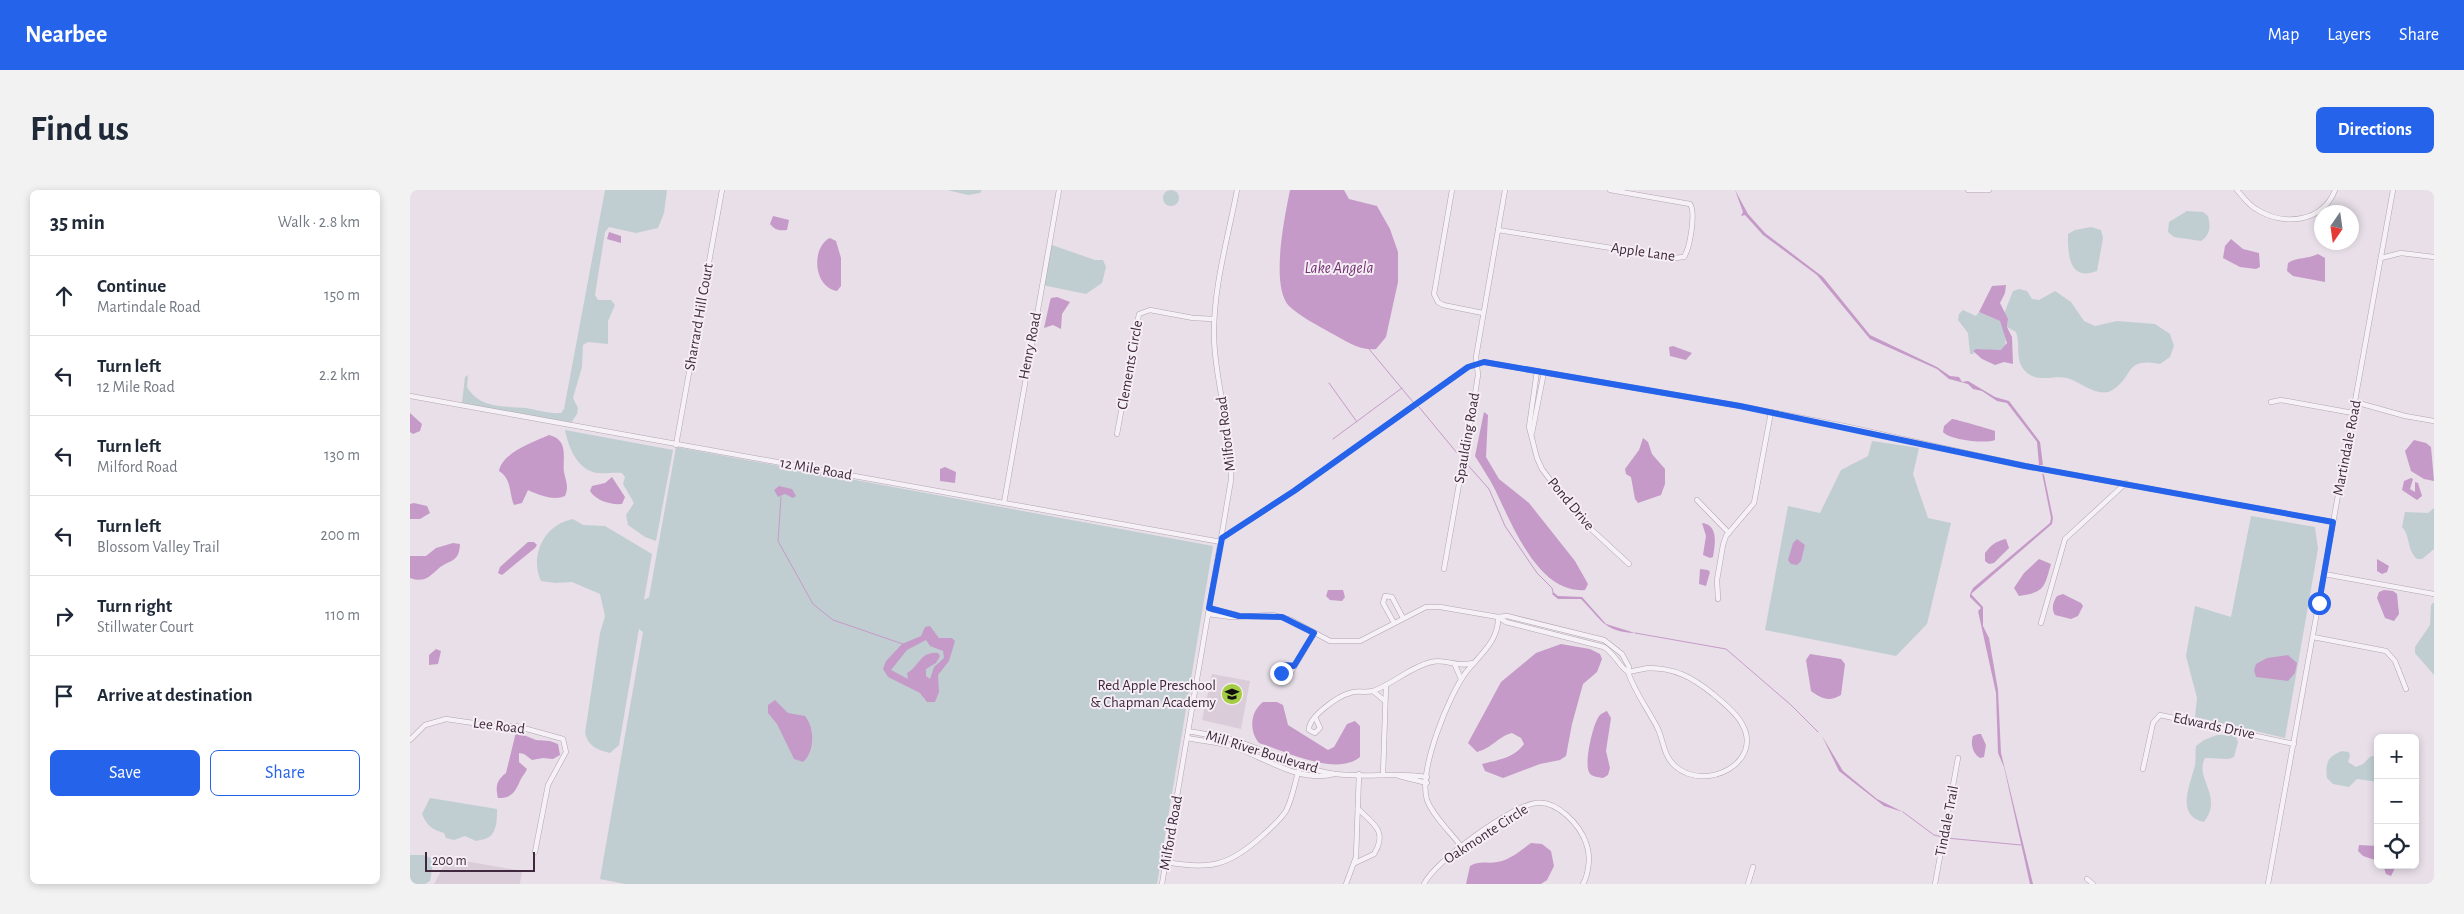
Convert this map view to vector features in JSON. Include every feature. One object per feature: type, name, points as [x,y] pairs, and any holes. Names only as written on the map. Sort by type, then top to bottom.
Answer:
[{"type":"street","name":"Sharrard Hill Court","points":[[676,445],[722,190]]},
{"type":"street","name":"Henry Road","points":[[1004,503],[1059,190]]},
{"type":"street","name":"Milford Road","points":[[1162,884],[1222,540],[1231,468],[1230,445],[1216,355],[1214,319],[1237,190]]},
{"type":"street","points":[[1452,190],[1434,294],[1443,305],[1483,313]]},
{"type":"street","name":"Spaulding Road","points":[[1444,568],[1476,388],[1478,375],[1476,363],[1483,313],[1505,190]]},
{"type":"street","name":"Apple Lane","points":[[1498,230],[1674,258],[1684,257],[1687,251],[1694,213],[1690,204],[1610,190]]},
{"type":"street","points":[[1968,190],[1989,190]]},
{"type":"street","points":[[2237,190],[2251,206],[2262,212],[2296,220],[2306,218],[2318,212],[2328,204],[2335,190]]},
{"type":"street","name":"Martindale Road","points":[[2268,884],[2393,190]]},
{"type":"street","points":[[2381,258],[2401,253],[2434,257]]},
{"type":"street","name":"Clements Circle","points":[[1118,434],[1138,314],[1150,310],[1193,318],[1214,319]]},
{"type":"street","points":[[1222,540],[1476,363],[1484,362],[1771,412],[2025,466],[2333,522]]},
{"type":"street","name":"Pond Drive","points":[[1532,433],[1529,427],[1536,371]]},
{"type":"street","name":"Pond Drive","points":[[1544,372],[1532,433],[1534,450],[1542,469],[1579,518],[1629,564]]},
{"type":"street","name":"12 Mile Road","points":[[410,396],[676,445],[1222,540]]},
{"type":"street","points":[[1532,398],[1539,399]]},
{"type":"street","points":[[2272,402],[2281,400],[2353,413]]},
{"type":"street","points":[[2355,402],[2405,416],[2434,421]]},
{"type":"street","points":[[1718,599],[1716,588],[1723,545],[1729,533],[1754,503],[1771,412]]},
{"type":"street","points":[[2041,623],[2060,550],[2065,539],[2126,483]]},
{"type":"street","points":[[1697,500],[1729,533]]},
{"type":"street","points":[[2324,574],[2434,594]]},
{"type":"street","points":[[1394,622],[1383,603],[1385,596],[1392,597],[1403,618]]},
{"type":"street","points":[[1208,614],[1230,617],[1282,617],[1330,641],[1351,643],[1360,641],[1426,607],[1440,607],[1498,617],[1506,622],[1604,647],[1614,655],[1622,668],[1628,672],[1636,694],[1657,728],[1664,752],[1677,768],[1703,778],[1718,776],[1736,764],[1745,743],[1742,723],[1699,682],[1681,672],[1665,668],[1648,668],[1628,672]]},
{"type":"street","points":[[1209,608],[1239,616]]},
{"type":"street","points":[[1461,846],[1428,801],[1427,776],[1443,714],[1462,678],[1495,636],[1498,617]]},
{"type":"street","points":[[1294,666],[1314,633]]},
{"type":"street","points":[[2313,637],[2386,651],[2395,661],[2406,689]]},
{"type":"street","points":[[1315,717],[1343,696],[1354,692],[1373,691],[1432,662],[1444,661],[1455,665],[1474,662]]},
{"type":"street","points":[[1455,665],[1462,678]]},
{"type":"street","points":[[1383,775],[1386,685]]},
{"type":"street","points":[[1373,691],[1385,700]]},
{"type":"street","name":"Edwards Drive","points":[[2143,769],[2153,723],[2160,715],[2294,744]]},
{"type":"street","name":"Lee Road","points":[[410,740],[424,725],[446,719],[494,726],[516,726],[563,739],[566,752],[548,785],[534,852]]},
{"type":"street","name":"Mill River Boulevard","points":[[1188,731],[1230,739],[1300,766],[1335,774]]},
{"type":"street","name":"Mill River Boulevard","points":[[1187,738],[1231,746],[1298,773],[1318,776],[1335,774],[1397,776],[1427,783]]},
{"type":"street","name":"Tindale Trail","points":[[1935,884],[1958,758]]},
{"type":"street","points":[[1166,862],[1202,867],[1224,863],[1234,858],[1272,828],[1285,812],[1300,766]]},
{"type":"street","points":[[1345,883],[1355,863],[1359,774]]},
{"type":"street","name":"Mill River Boulevard","points":[[1397,776],[1411,774],[1427,776]]},
{"type":"street","name":"Oakmonte Circle","points":[[1424,884],[1443,860],[1461,846],[1524,805],[1539,802],[1554,806],[1568,815],[1586,843],[1589,865],[1583,884]]},
{"type":"street","points":[[1355,863],[1374,854],[1380,840],[1378,828],[1358,809]]},
{"type":"street","points":[[1748,884],[1753,867]]},
{"type":"street","points":[[2087,879],[2094,884]]},
{"type":"shaded area","points":[[605,190],[667,190],[664,213],[658,228],[636,233],[609,227],[605,232],[595,295],[598,300],[611,300],[615,305],[608,321],[608,344],[588,342],[583,345],[582,367],[573,398],[578,408],[577,414],[571,423],[462,403],[465,377],[468,375],[467,387],[472,394],[486,403],[552,413],[561,413],[564,409]]},
{"type":"shaded area","points":[[947,190],[982,190],[980,193],[968,195]]},
{"type":"shaded area","points":[[1171,190],[1179,198],[1171,206],[1163,198]]},
{"type":"shaded area","points":[[2187,211],[2203,212],[2208,216],[2209,230],[2201,241],[2174,237],[2168,232],[2169,222]]},
{"type":"shaded area","points":[[2091,227],[2101,230],[2103,238],[2097,271],[2080,273],[2072,264],[2068,249],[2068,234],[2075,230]]},
{"type":"shaded area","points":[[1049,244],[1095,260],[1103,260],[1106,267],[1102,283],[1086,294],[1042,285]]},
{"type":"shaded area","points":[[2019,289],[2027,291],[2032,299],[2039,300],[2055,291],[2071,302],[2084,321],[2095,326],[2117,321],[2155,324],[2170,334],[2174,346],[2170,357],[2160,364],[2149,362],[2135,365],[2120,384],[2109,392],[2090,389],[2067,378],[2041,378],[2031,375],[2026,372],[2020,363],[2016,332],[2007,327],[2008,319],[2004,314],[2013,291]]},
{"type":"shaded area","points":[[1963,310],[1976,316],[1979,312],[2000,321],[2006,335],[2005,348],[1998,351],[1982,349],[1973,351],[1974,354],[1970,354],[1968,333],[1958,320],[1959,314]]},
{"type":"shaded area","points":[[565,430],[673,450],[656,541],[645,537],[628,525],[626,515],[634,503],[623,484],[625,477],[622,473],[600,473],[587,469],[574,455]]},
{"type":"shaded area","points":[[1872,441],[1919,448],[1913,474],[1928,518],[1951,523],[1927,624],[1896,656],[1765,630],[1788,506],[1820,513],[1841,470],[1868,456]]},
{"type":"shaded area","points":[[676,447],[1213,546],[1157,884],[625,884],[600,879],[643,632],[639,629],[619,745],[610,753],[594,747],[588,741],[585,733],[600,633],[605,616],[600,594],[572,582],[555,583],[541,581],[537,561],[538,551],[547,534],[563,522],[573,519],[583,525],[605,526],[652,554],[644,600],[649,597]]},
{"type":"shaded area","points":[[2434,508],[2434,549],[2422,559],[2417,559],[2411,551],[2407,534],[2402,527],[2405,512],[2428,513]]},
{"type":"shaded area","points":[[2251,516],[2315,527],[2318,549],[2285,738],[2195,717],[2197,698],[2186,656],[2195,606],[2231,617]]},
{"type":"shaded area","points":[[2434,602],[2434,675],[2415,653],[2415,647],[2430,625],[2431,605]]},
{"type":"shaded area","points":[[1212,674],[1250,681],[1241,729],[1202,720]]},
{"type":"shaded area","points":[[2217,735],[2235,735],[2238,742],[2234,757],[2229,759],[2205,758],[2203,773],[2211,804],[2204,822],[2195,818],[2190,813],[2187,806],[2188,790],[2195,765],[2196,746],[2204,740]]},
{"type":"shaded area","points":[[2342,751],[2349,752],[2348,762],[2356,767],[2363,764],[2371,756],[2374,756],[2374,781],[2357,779],[2349,787],[2333,784],[2327,778],[2327,764],[2333,755]]},
{"type":"shaded area","points":[[430,798],[497,809],[494,832],[488,838],[476,841],[465,836],[454,840],[446,838],[444,833],[428,824],[422,814]]},
{"type":"shaded area","points":[[410,855],[423,855],[434,859],[430,881],[425,884],[410,884]]},
{"type":"shaded area","points":[[448,858],[522,871],[520,884],[434,884]]},
{"type":"water","name":"Lake Angela","points":[[1290,190],[1344,190],[1349,199],[1377,206],[1390,229],[1398,252],[1398,282],[1386,337],[1376,349],[1353,345],[1315,324],[1289,306],[1283,296],[1280,283],[1280,250]]},
{"type":"water","points":[[1735,190],[1748,214],[1765,233],[1823,277],[1870,335],[1937,367],[1950,376],[1959,377],[1962,382],[1968,381],[1995,397],[2009,401],[2040,442],[2043,465],[2039,465],[2037,442],[2007,403],[1997,401],[1982,391],[1973,389],[1968,384],[1949,379],[1937,369],[1870,339],[1817,275],[1763,235],[1745,215],[1741,216],[1743,212]]},
{"type":"water","points":[[773,216],[789,220],[787,230],[777,230],[770,224]]},
{"type":"water","points":[[609,232],[621,236],[621,243],[607,239]]},
{"type":"water","points":[[830,238],[836,241],[841,258],[841,286],[837,291],[829,288],[823,282],[817,266],[820,250]]},
{"type":"water","points":[[2231,239],[2243,249],[2259,253],[2260,267],[2256,269],[2240,267],[2223,258],[2225,246]]},
{"type":"water","points":[[2318,254],[2325,258],[2325,282],[2293,276],[2287,271],[2288,263],[2291,261]]},
{"type":"water","points":[[2006,285],[2005,293],[2000,303],[2008,319],[2007,327],[2012,337],[2013,364],[2004,362],[1995,365],[1982,359],[1973,351],[1976,349],[2001,350],[2007,343],[2000,321],[1979,312],[1992,286]]},
{"type":"water","points":[[1057,297],[1070,302],[1062,314],[1061,329],[1053,325],[1044,328],[1051,298]]},
{"type":"water","points":[[1673,346],[1692,353],[1686,360],[1670,356],[1669,347]]},
{"type":"water","points":[[1484,412],[1488,415],[1486,457],[1499,479],[1529,503],[1575,561],[1588,584],[1585,590],[1569,588],[1555,582],[1542,571],[1521,541],[1493,486],[1475,456]]},
{"type":"water","points":[[410,413],[422,424],[420,431],[413,434],[410,432]]},
{"type":"water","points":[[1952,419],[1995,431],[1995,440],[1984,442],[1947,435],[1943,432],[1944,426]]},
{"type":"water","points":[[549,435],[560,441],[564,451],[564,472],[567,487],[565,496],[551,498],[528,490],[522,503],[514,505],[508,482],[499,471],[501,465],[519,449]]},
{"type":"water","points":[[1643,438],[1648,442],[1652,454],[1665,469],[1665,484],[1661,495],[1638,503],[1635,499],[1631,477],[1626,474],[1625,469],[1639,450]]},
{"type":"water","points":[[2414,440],[2426,443],[2431,447],[2434,481],[2424,479],[2411,471],[2405,451]]},
{"type":"water","points":[[945,467],[956,472],[955,483],[940,481],[940,469]]},
{"type":"water","points":[[2042,473],[2053,518],[2052,524],[1971,594],[1983,607],[1983,626],[1989,638],[1998,690],[2001,753],[2033,884],[2030,884],[2004,767],[1998,753],[1996,693],[1978,611],[1981,608],[1970,597],[1970,594],[1973,588],[2050,523],[2051,518]]},
{"type":"water","points":[[612,477],[625,497],[622,504],[604,502],[590,491],[592,486],[605,483]]},
{"type":"water","points":[[2413,479],[2410,489],[2415,492],[2415,482],[2418,483],[2422,496],[2417,500],[2402,490],[2404,481]]},
{"type":"water","points":[[779,486],[792,489],[796,496],[793,498],[785,494],[778,497],[774,490]]},
{"type":"water","points":[[410,504],[427,506],[430,513],[420,519],[410,519]]},
{"type":"water","points":[[1702,523],[1711,527],[1715,536],[1713,557],[1710,558],[1703,555],[1706,536]]},
{"type":"water","points":[[1797,539],[1805,545],[1801,561],[1797,565],[1791,564],[1788,560],[1793,543]]},
{"type":"water","points":[[2006,539],[2009,548],[1994,563],[1989,564],[1985,561],[1985,553],[1989,548],[1997,542]]},
{"type":"water","points":[[528,542],[534,542],[537,545],[502,575],[498,573],[500,567]]},
{"type":"water","points":[[453,543],[460,544],[456,558],[426,578],[419,580],[410,578],[410,556],[426,556],[436,548]]},
{"type":"water","points":[[2039,559],[2051,564],[2045,584],[2034,593],[2019,596],[2014,588],[2024,573]]},
{"type":"water","points":[[2377,559],[2389,566],[2387,572],[2382,574],[2377,571]]},
{"type":"water","points":[[1700,569],[1710,572],[1706,586],[1699,584]]},
{"type":"water","points":[[1328,590],[1343,590],[1345,597],[1342,601],[1330,600],[1326,596]]},
{"type":"water","points":[[2384,590],[2393,591],[2397,594],[2399,614],[2394,621],[2385,618],[2377,598],[2379,592]]},
{"type":"water","points":[[1553,592],[1558,596],[1582,597],[1606,624],[1635,633],[1616,630],[1610,627],[1604,623],[1581,599],[1558,599],[1552,594]]},
{"type":"water","points":[[2063,594],[2081,603],[2083,606],[2078,616],[2071,619],[2055,615],[2054,601],[2057,596]]},
{"type":"water","points":[[930,626],[939,638],[952,638],[955,641],[949,661],[938,675],[939,692],[935,702],[927,702],[920,693],[888,677],[883,669],[886,661],[902,644],[921,636],[925,627]],"holes":[[[926,640],[930,646],[943,651],[944,658],[934,667],[930,679],[926,676],[926,669],[936,663],[940,656],[938,653],[927,654],[923,657],[907,673],[908,679],[891,670],[907,650]]]},
{"type":"water","points":[[1561,644],[1590,649],[1600,654],[1602,659],[1597,672],[1583,684],[1572,724],[1566,756],[1560,760],[1540,764],[1503,778],[1485,771],[1482,764],[1500,760],[1511,755],[1524,744],[1521,738],[1512,733],[1477,752],[1468,743],[1501,682],[1536,653]]},
{"type":"water","points":[[436,649],[441,651],[438,664],[429,665],[429,655]]},
{"type":"water","points":[[1810,654],[1841,659],[1845,664],[1841,695],[1826,699],[1811,691],[1806,660]]},
{"type":"water","points":[[2288,655],[2297,663],[2295,673],[2288,681],[2256,677],[2254,670],[2256,664],[2267,658]]},
{"type":"water","points":[[775,700],[788,713],[805,716],[811,727],[812,746],[807,758],[803,762],[794,759],[777,724],[768,713],[768,705]]},
{"type":"water","points":[[1263,702],[1277,702],[1283,705],[1288,725],[1328,750],[1334,747],[1347,724],[1355,721],[1360,726],[1360,757],[1350,762],[1338,764],[1324,763],[1296,756],[1259,743],[1252,727],[1252,722],[1255,711]]},
{"type":"water","points":[[1607,711],[1611,718],[1606,751],[1610,768],[1608,775],[1603,778],[1590,774],[1588,760],[1590,743],[1597,719]]},
{"type":"water","points":[[516,732],[536,740],[550,741],[558,744],[560,755],[553,759],[532,760],[519,753],[519,762],[527,769],[512,794],[507,797],[498,798],[497,784],[506,773]]},
{"type":"water","points":[[1981,734],[1986,745],[1984,757],[1980,758],[1972,745],[1973,736]]},
{"type":"water","points":[[1822,736],[1843,771],[1877,799],[1903,812],[1884,806],[1839,771]]},
{"type":"water","points":[[1531,843],[1542,844],[1551,851],[1554,866],[1547,880],[1541,884],[1466,884],[1470,866],[1477,863],[1502,861],[1515,855]]},
{"type":"water","points":[[2359,845],[2374,846],[2374,860],[2363,856],[2358,851]]},
{"type":"water","points":[[2384,869],[2394,869],[2391,876],[2386,874]]},
{"type":"waterway","points":[[1369,349],[1413,402]]},
{"type":"waterway","points":[[1329,383],[1357,422]]},
{"type":"waterway","points":[[1333,439],[1402,388]]},
{"type":"waterway","points":[[1419,407],[1457,453]]},
{"type":"waterway","points":[[1466,463],[1489,489],[1505,526],[1537,573],[1552,588],[1553,592]]},
{"type":"waterway","points":[[781,497],[778,541],[813,604],[833,620],[903,644]]},
{"type":"waterway","points":[[1635,633],[1726,649],[1791,705],[1818,732]]},
{"type":"waterway","points":[[1903,812],[1934,835],[1942,837]]},
{"type":"waterway","points":[[1946,838],[2021,845]]},
{"type":"place","name":"Red Apple Preschool & Chapman Academy","points":[[1232,694]]},
{"type":"route","points":[[1281,673],[1282,666],[1287,664],[1294,666],[1314,633],[1282,617],[1273,615],[1257,618],[1239,616],[1230,612],[1209,608],[1222,538],[1294,491],[1468,367],[1484,362],[1740,406],[1844,426],[2025,466],[2333,522],[2319,603]]}]
